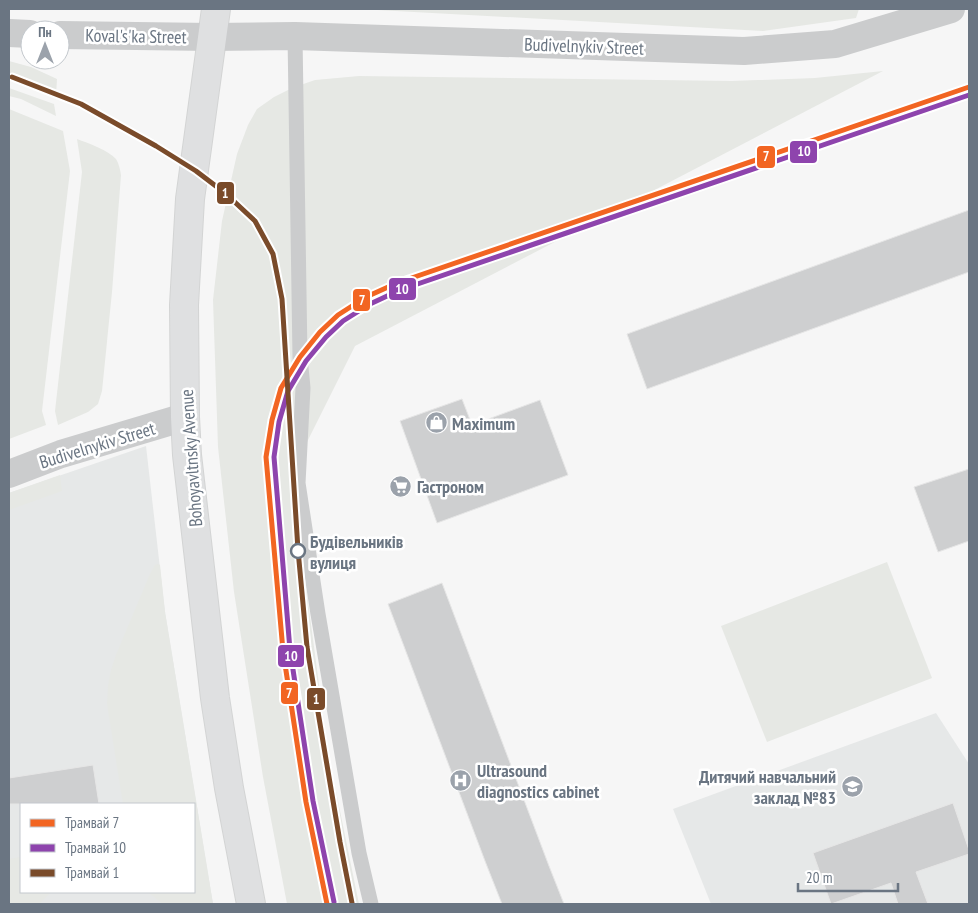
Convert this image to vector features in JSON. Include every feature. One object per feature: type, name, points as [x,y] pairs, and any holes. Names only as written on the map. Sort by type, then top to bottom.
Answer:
[{"type":"main road","name":"Bohoyavltnsky Avenue","points":[[216,9],[190,199],[184,306],[187,455],[215,698],[229,788],[252,904]]},
{"type":"street","name":"Budivelnykiv Street","points":[[212,37],[295,36],[744,51],[835,44],[951,9]]},
{"type":"street","name":"Koval's'ka Street","points":[[70,34],[212,37]]},
{"type":"street","name":"Budivelnykiv Street","points":[[9,474],[61,454],[186,417]]},
{"type":"lane","points":[[295,36],[300,347],[303,388],[298,483],[318,614],[359,853],[371,904]]},
{"type":"shaded area","points":[[359,9],[859,9],[856,18],[763,31]]},
{"type":"shaded area","points":[[9,61],[20,64],[20,70],[38,70],[57,79],[56,96],[39,88],[9,77]]},
{"type":"shaded area","points":[[883,71],[355,346],[291,474],[328,752],[359,904],[287,904],[263,777],[234,592],[218,447],[213,300],[222,221],[237,154],[248,125],[257,109],[274,97],[292,88],[315,80],[359,76],[732,81],[815,78]]},
{"type":"shaded area","points":[[9,88],[54,104],[56,116],[21,99],[9,96]]},
{"type":"shaded area","points":[[9,109],[63,131],[70,171],[42,411],[46,425],[9,439]]},
{"type":"shaded area","points":[[77,139],[98,147],[116,159],[121,175],[102,391],[98,404],[88,412],[58,425],[55,411],[82,172]]},
{"type":"shaded area","points":[[146,446],[165,612],[213,904],[9,904],[9,493]]},
{"type":"shaded area","points":[[60,475],[62,491],[9,510],[9,493]]},
{"type":"shaded area","points":[[887,562],[932,678],[767,742],[721,626]]},
{"type":"shaded area","points":[[155,565],[160,565],[165,612],[213,904],[163,904],[149,893],[195,893],[195,803],[123,803],[107,704],[108,686],[116,655]]},
{"type":"shaded area","name":"Дитячий навчальний заклад №83","points":[[936,713],[969,764],[969,904],[711,904],[673,809]]},
{"type":"shaded area","points":[[20,857],[20,893],[50,893],[39,904],[9,904],[9,859]]},
{"type":"building","points":[[969,210],[969,272],[647,389],[627,334]]},
{"type":"building","points":[[462,399],[472,425],[540,400],[568,475],[437,523],[400,421]]},
{"type":"building","points":[[969,469],[969,541],[938,552],[914,487]]},
{"type":"building","points":[[442,583],[564,904],[502,904],[485,861],[388,604]]},
{"type":"building","points":[[93,765],[99,803],[9,804],[9,778]]},
{"type":"building","points":[[953,803],[969,854],[916,872],[928,904],[898,904],[891,883],[831,904],[813,853]]},
{"type":"tram line","name":"1","points":[[12,77],[81,104],[196,171],[225,193],[255,221],[273,254],[282,299],[298,550],[307,647],[352,903]]},
{"type":"tram line","name":"7","points":[[327,904],[306,802],[283,651],[266,457],[272,420],[281,388],[300,357],[320,332],[338,315],[366,297],[397,283],[969,87]]},
{"type":"tram line","name":"10","points":[[334,902],[313,801],[290,650],[274,457],[279,422],[288,391],[306,361],[326,337],[343,321],[370,304],[400,290],[969,95]]},
{"type":"place","name":"Maximum","points":[[436,423]]},
{"type":"place","name":"Гастроном","points":[[401,486]]},
{"type":"place","name":"Будівельників вулиця","points":[[298,551]]},
{"type":"place","name":"Ultrasound diagnostics cabinet","points":[[461,780]]},
{"type":"place","name":"Дитячий навчальний заклад №83","points":[[852,786]]}]
